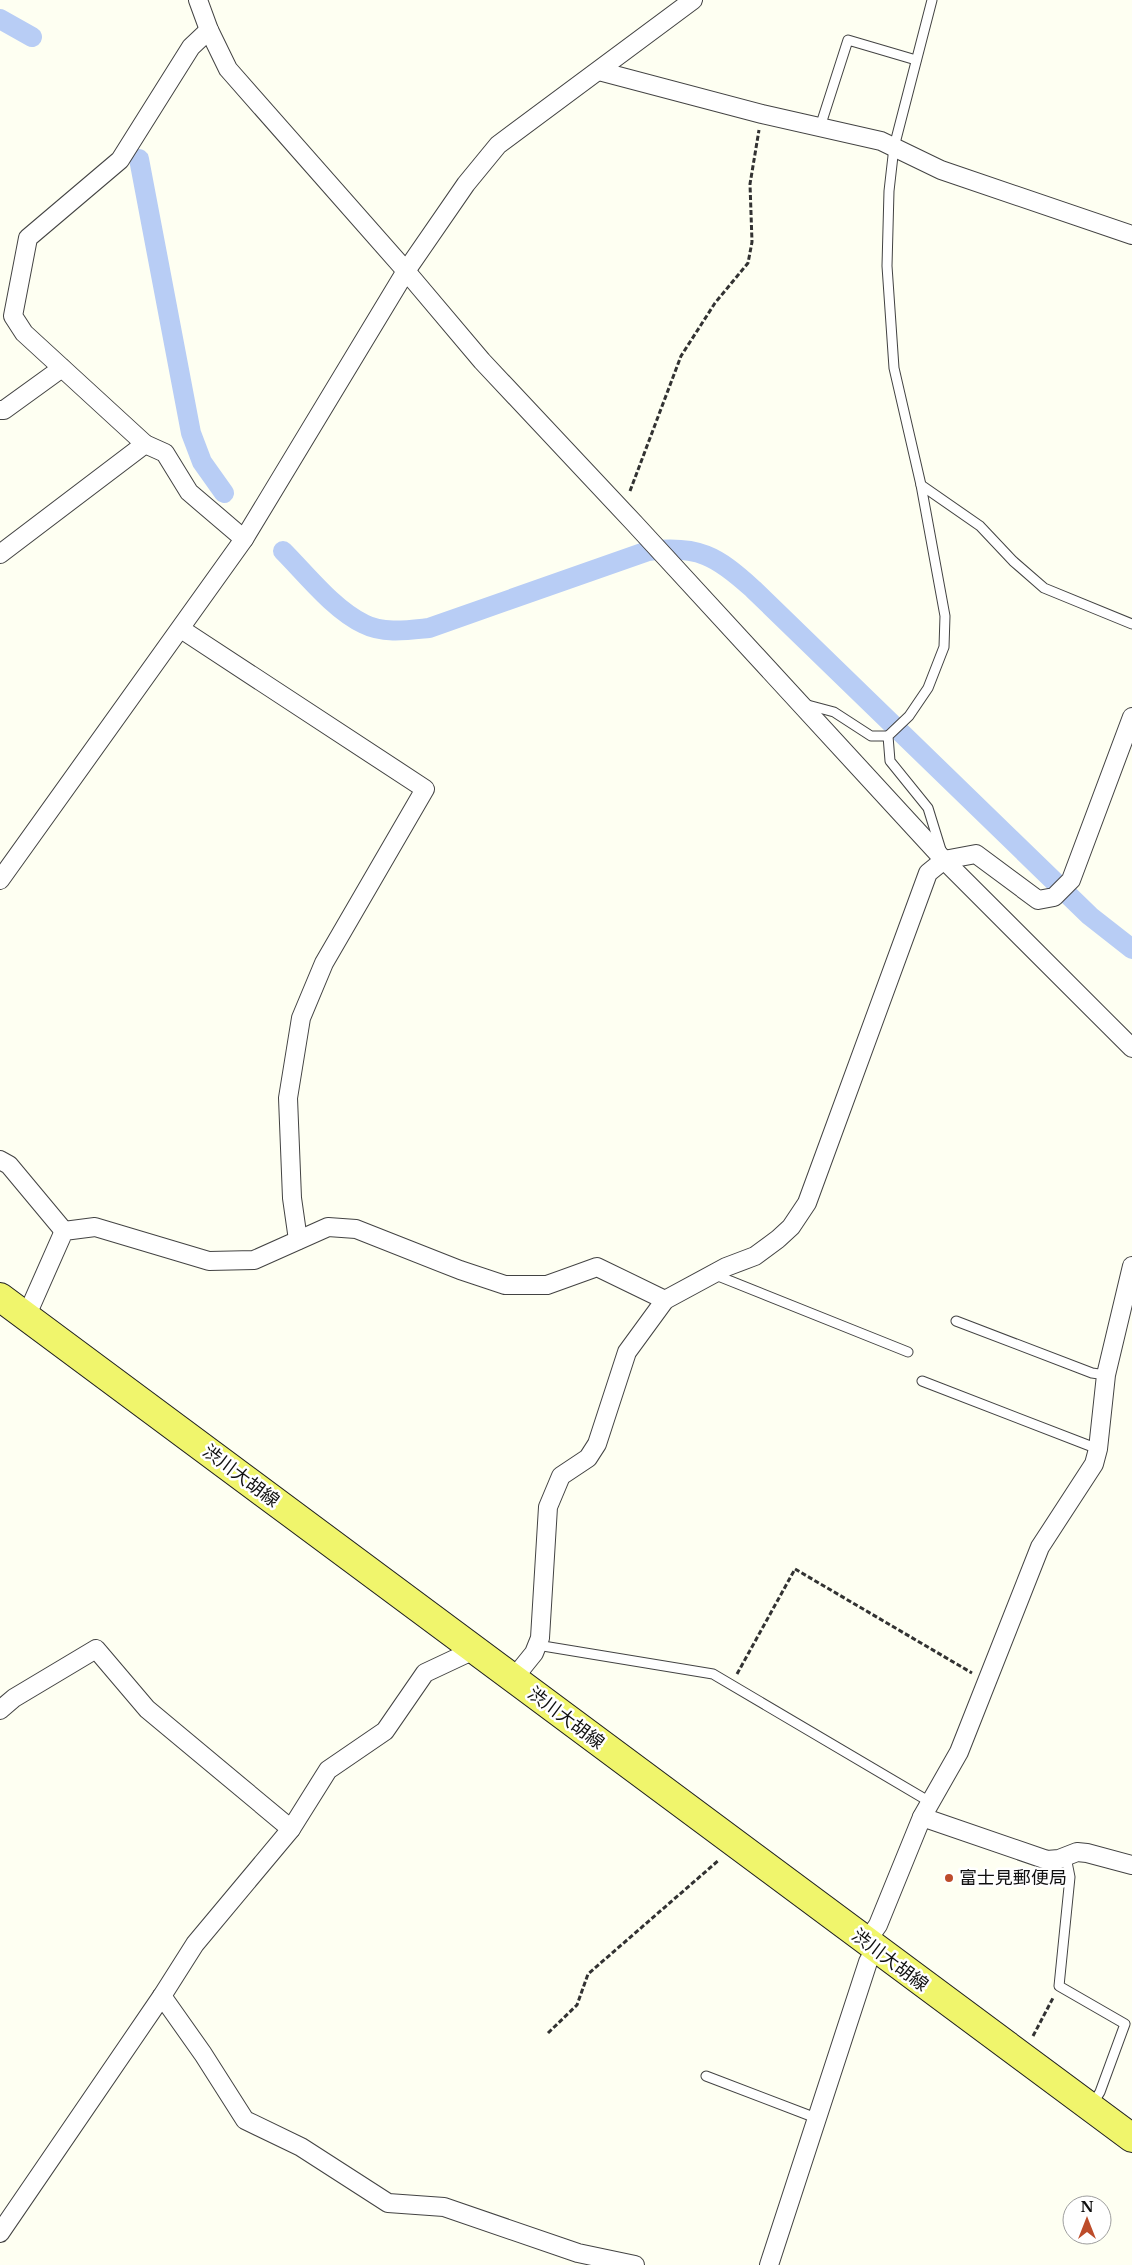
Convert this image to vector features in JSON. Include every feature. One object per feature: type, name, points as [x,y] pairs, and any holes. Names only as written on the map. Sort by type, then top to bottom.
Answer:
[{"type":"main road","name":"渋川大胡線","points":[[0,1297],[871,1946],[1132,2138]]},
{"type":"street","points":[[198,0],[209,30],[228,69],[406,271],[482,361],[635,524],[944,860],[1132,1048]]},
{"type":"street","points":[[0,880],[244,539],[406,271],[466,184],[498,144],[600,71],[692,0]]},
{"type":"street","points":[[209,30],[191,47],[120,160],[28,238],[13,316],[24,333],[145,444],[165,452],[189,492],[244,539]]},
{"type":"street","points":[[600,71],[762,114],[881,141],[941,170],[1132,235]]},
{"type":"street","points":[[0,410],[4,410],[62,368]]},
{"type":"street","points":[[0,554],[145,444]]},
{"type":"street","points":[[181,629],[425,790],[324,963],[300,1018],[288,1098],[292,1198],[298,1240]]},
{"type":"street","points":[[513,1679],[534,1653],[540,1638],[548,1507],[560,1476],[588,1458],[597,1444],[627,1352],[664,1300],[712,1274],[755,1256],[791,1227],[807,1203],[928,873],[944,860],[976,854],[1038,900],[1054,897],[1071,880],[1132,717]]},
{"type":"street","points":[[0,1160],[9,1165],[64,1231]]},
{"type":"street","points":[[64,1231],[96,1227],[209,1261],[254,1260],[328,1227],[356,1229],[460,1270],[505,1285],[547,1285],[597,1267],[664,1300]]},
{"type":"street","points":[[26,1317],[64,1231]]},
{"type":"street","points":[[769,2265],[868,1962],[871,1946],[922,1817],[959,1752],[1040,1547],[1094,1464],[1098,1448],[1106,1375],[1132,1266]]},
{"type":"street","points":[[0,1710],[14,1698],[96,1649],[146,1709],[292,1829]]},
{"type":"street","points":[[0,2233],[162,1996],[195,1944],[292,1829],[328,1770],[384,1731],[425,1673],[474,1650]]},
{"type":"street","points":[[922,1817],[1047,1860],[1066,1857],[1078,1852],[1087,1852],[1132,1865]]},
{"type":"street","points":[[162,1996],[203,2054],[245,2120],[301,2147],[388,2203],[444,2207],[578,2253],[635,2265]]},
{"type":"lane","points":[[800,703],[834,712],[871,736],[888,736],[909,716],[928,688],[944,647],[945,616],[921,485],[894,359],[887,266],[889,191],[894,147],[932,0]]},
{"type":"lane","points":[[820,127],[848,40],[916,60]]},
{"type":"lane","points":[[921,485],[980,526],[1013,561],[1044,588],[1132,624]]},
{"type":"lane","points":[[888,736],[890,761],[928,808],[944,860]]},
{"type":"lane","points":[[712,1274],[908,1352]]},
{"type":"lane","points":[[956,1321],[1092,1373],[1106,1375]]},
{"type":"lane","points":[[922,1380],[1098,1448]]},
{"type":"lane","points":[[537,1645],[713,1674],[930,1802]]},
{"type":"lane","points":[[1066,1857],[1070,1877],[1059,1986],[1125,2024],[1100,2092],[1090,2107]]},
{"type":"lane","points":[[706,2076],[816,2118]]},
{"type":"path","points":[[622,511],[681,356],[714,303],[748,263],[752,242],[750,184],[762,114]]},
{"type":"path","points":[[731,1685],[795,1569],[987,1682]]},
{"type":"path","points":[[548,2033],[577,2005],[588,1974],[736,1844]]},
{"type":"path","points":[[1022,2057],[1059,1986]]},
{"type":"waterway","points":[[0,19],[32,37]]},
{"type":"waterway","points":[[139,159],[191,433],[202,462],[224,493]]},
{"type":"waterway","points":[[283,551],[342,610],[364,624],[388,630],[429,628],[648,551],[680,550],[706,555],[728,568],[753,589],[1090,916],[1132,949]]},
{"type":"place","name":"富士見郵便局","points":[[949,1878]]}]
